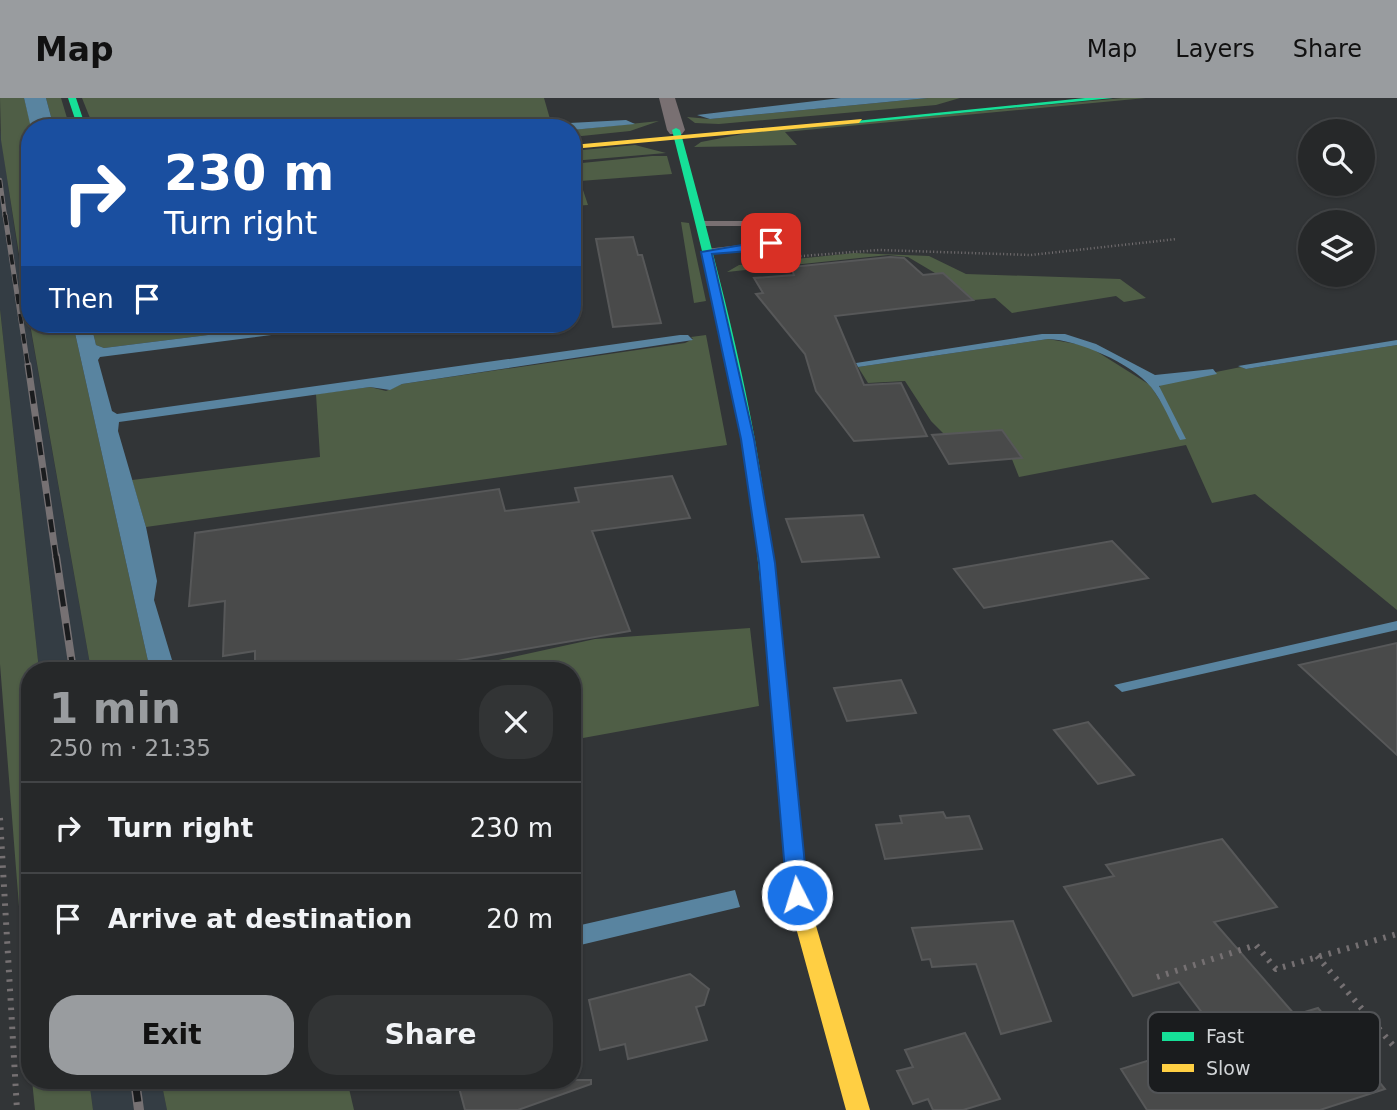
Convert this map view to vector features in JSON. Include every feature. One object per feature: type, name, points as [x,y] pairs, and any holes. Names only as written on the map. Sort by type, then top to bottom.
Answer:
[{"type":"street","points":[[72,98],[79,119]]},
{"type":"street","points":[[667,98],[700,224],[747,439],[767,563],[797,895],[858,1110]]},
{"type":"street","points":[[581,146],[677,133],[936,107],[967,98]]},
{"type":"street","points":[[581,138],[1110,98]]},
{"type":"lane","points":[[700,224],[750,223],[756,244],[754,247],[706,252]]},
{"type":"path","points":[[784,258],[879,250],[1031,255],[1177,239]]},
{"type":"path","points":[[0,818],[17,1110]]},
{"type":"path","points":[[1157,977],[1256,945],[1276,969],[1397,934]]},
{"type":"path","points":[[1317,956],[1365,1012]]},
{"type":"path","points":[[1380,1029],[1397,1049]]},
{"type":"shaded area","points":[[0,129],[21,273],[21,333],[31,333],[90,662],[38,662],[0,309]]},
{"type":"shaded area","points":[[90,1089],[163,1089],[167,1110],[93,1110]]},
{"type":"green space","points":[[0,98],[24,98],[29,119],[21,119],[21,267],[1,140]]},
{"type":"green space","points":[[46,98],[61,98],[67,119],[52,119]]},
{"type":"green space","points":[[82,98],[544,98],[550,119],[90,119]]},
{"type":"green space","points":[[928,98],[960,98],[936,105],[719,124],[695,123],[687,117],[710,119]]},
{"type":"green space","points":[[1146,98],[785,132],[797,145],[694,147],[701,142],[753,132]]},
{"type":"green space","points":[[659,121],[630,131],[581,136],[581,129]]},
{"type":"green space","points":[[635,145],[666,153],[581,160],[581,150]]},
{"type":"green space","points":[[667,156],[672,174],[581,181],[581,163]]},
{"type":"green space","points":[[581,184],[588,205],[581,205]]},
{"type":"green space","points":[[681,222],[689,223],[706,301],[694,303]]},
{"type":"green space","points":[[854,253],[929,256],[966,274],[1120,279],[1146,298],[1124,302],[1116,296],[1012,313],[995,298],[974,300],[943,273],[935,273],[908,257],[888,255],[727,272],[739,265]]},
{"type":"green space","points":[[0,309],[38,662],[21,662],[21,932],[0,664]]},
{"type":"green space","points":[[32,333],[75,333],[148,662],[90,662]]},
{"type":"green space","points":[[93,333],[225,333],[104,348],[96,345]]},
{"type":"green space","points":[[706,335],[727,445],[146,527],[132,480],[320,457],[316,394],[370,387],[386,391],[402,384],[685,343],[693,339],[691,337]]},
{"type":"green space","points":[[1048,339],[1088,346],[1150,385],[1185,439],[1159,388],[1161,383],[1241,367],[1246,369],[1397,345],[1397,610],[1255,494],[1212,503],[1186,445],[1019,477],[1002,434],[944,434],[931,421],[905,381],[868,383],[858,367]]},
{"type":"green space","points":[[750,628],[759,706],[581,738],[581,662],[489,662],[595,639]]},
{"type":"green space","points":[[33,1089],[90,1089],[93,1110],[35,1110]]},
{"type":"green space","points":[[163,1089],[349,1089],[354,1110],[167,1110]]},
{"type":"water","points":[[24,98],[46,98],[52,119],[29,119]]},
{"type":"water","points":[[841,98],[928,98],[710,119],[697,115]]},
{"type":"water","points":[[626,120],[635,124],[581,129],[581,122]]},
{"type":"water","points":[[75,333],[93,333],[96,345],[104,348],[225,333],[286,333],[100,357],[98,360],[112,411],[117,414],[680,335],[688,335],[693,340],[402,384],[390,390],[370,387],[119,422],[118,431],[146,527],[157,581],[154,600],[173,662],[148,662]]},
{"type":"water","points":[[1042,334],[1065,334],[1096,344],[1155,375],[1213,369],[1217,374],[1159,386],[1186,439],[1180,440],[1159,399],[1142,378],[1103,354],[1060,340],[1048,339],[858,367],[856,363]]},
{"type":"water","points":[[1397,340],[1397,345],[1246,369],[1238,366]]},
{"type":"water","points":[[1397,621],[1397,630],[1122,692],[1114,685]]},
{"type":"water","points":[[735,890],[740,907],[581,945],[581,925]]},
{"type":"building","points":[[633,237],[638,255],[642,255],[661,323],[613,327],[596,239]]},
{"type":"building","points":[[890,257],[904,258],[923,275],[943,273],[973,300],[835,316],[864,385],[901,383],[927,436],[854,441],[816,391],[805,354],[756,294],[763,293],[754,278],[794,275],[791,267]]},
{"type":"building","points":[[1002,430],[1022,458],[949,464],[932,435]]},
{"type":"building","points":[[672,476],[690,518],[592,531],[630,631],[450,662],[255,662],[255,651],[223,656],[225,601],[189,606],[195,533],[499,489],[505,511],[579,502],[575,488]]},
{"type":"building","points":[[863,515],[879,557],[802,562],[786,519]]},
{"type":"building","points":[[1112,541],[1148,578],[984,608],[954,569]]},
{"type":"building","points":[[1397,643],[1397,755],[1299,665]]},
{"type":"building","points":[[901,680],[916,713],[847,721],[834,688]]},
{"type":"building","points":[[1088,722],[1134,775],[1098,784],[1054,730]]},
{"type":"building","points":[[943,812],[946,818],[969,816],[982,849],[885,859],[876,825],[902,823],[900,816]]},
{"type":"building","points":[[1222,839],[1277,907],[1214,922],[1292,1012],[1202,1012],[1179,982],[1133,996],[1064,887],[1114,876],[1106,865]]},
{"type":"building","points":[[1013,921],[1051,1021],[1001,1034],[976,964],[932,967],[930,959],[922,960],[912,928]]},
{"type":"building","points":[[690,974],[709,989],[704,1005],[696,1007],[707,1040],[628,1059],[625,1044],[600,1050],[589,1000]]},
{"type":"building","points":[[1318,1008],[1321,1012],[1305,1012]]},
{"type":"building","points":[[965,1033],[1000,1099],[963,1110],[933,1110],[928,1099],[913,1104],[897,1071],[913,1067],[905,1050]]},
{"type":"building","points":[[1148,1061],[1148,1093],[1373,1093],[1320,1110],[1147,1110],[1121,1069]]},
{"type":"building","points":[[581,1080],[591,1080],[591,1084],[581,1088]]},
{"type":"building","points":[[459,1089],[577,1089],[518,1110],[465,1110]]},
{"type":"railway","points":[[0,180],[5,217]]},
{"type":"railway","points":[[5,215],[21,321]]},
{"type":"railway","points":[[23,333],[28,367]]},
{"type":"railway","points":[[28,365],[56,558]]},
{"type":"railway","points":[[56,556],[72,662]]},
{"type":"railway","points":[[136,1089],[139,1110]]},
{"type":"traffic: fast","points":[[72,98],[79,119]]},
{"type":"traffic: fast","points":[[859,121],[1109,98]]},
{"type":"traffic: fast","points":[[676,130],[706,246],[741,401],[763,543],[781,715]]},
{"type":"traffic: slow","points":[[581,146],[859,121]]},
{"type":"traffic: slow","points":[[781,715],[797,895],[858,1110]]},
{"type":"route","points":[[771,243],[769,246],[706,252],[747,439],[767,563],[797,895]]}]
